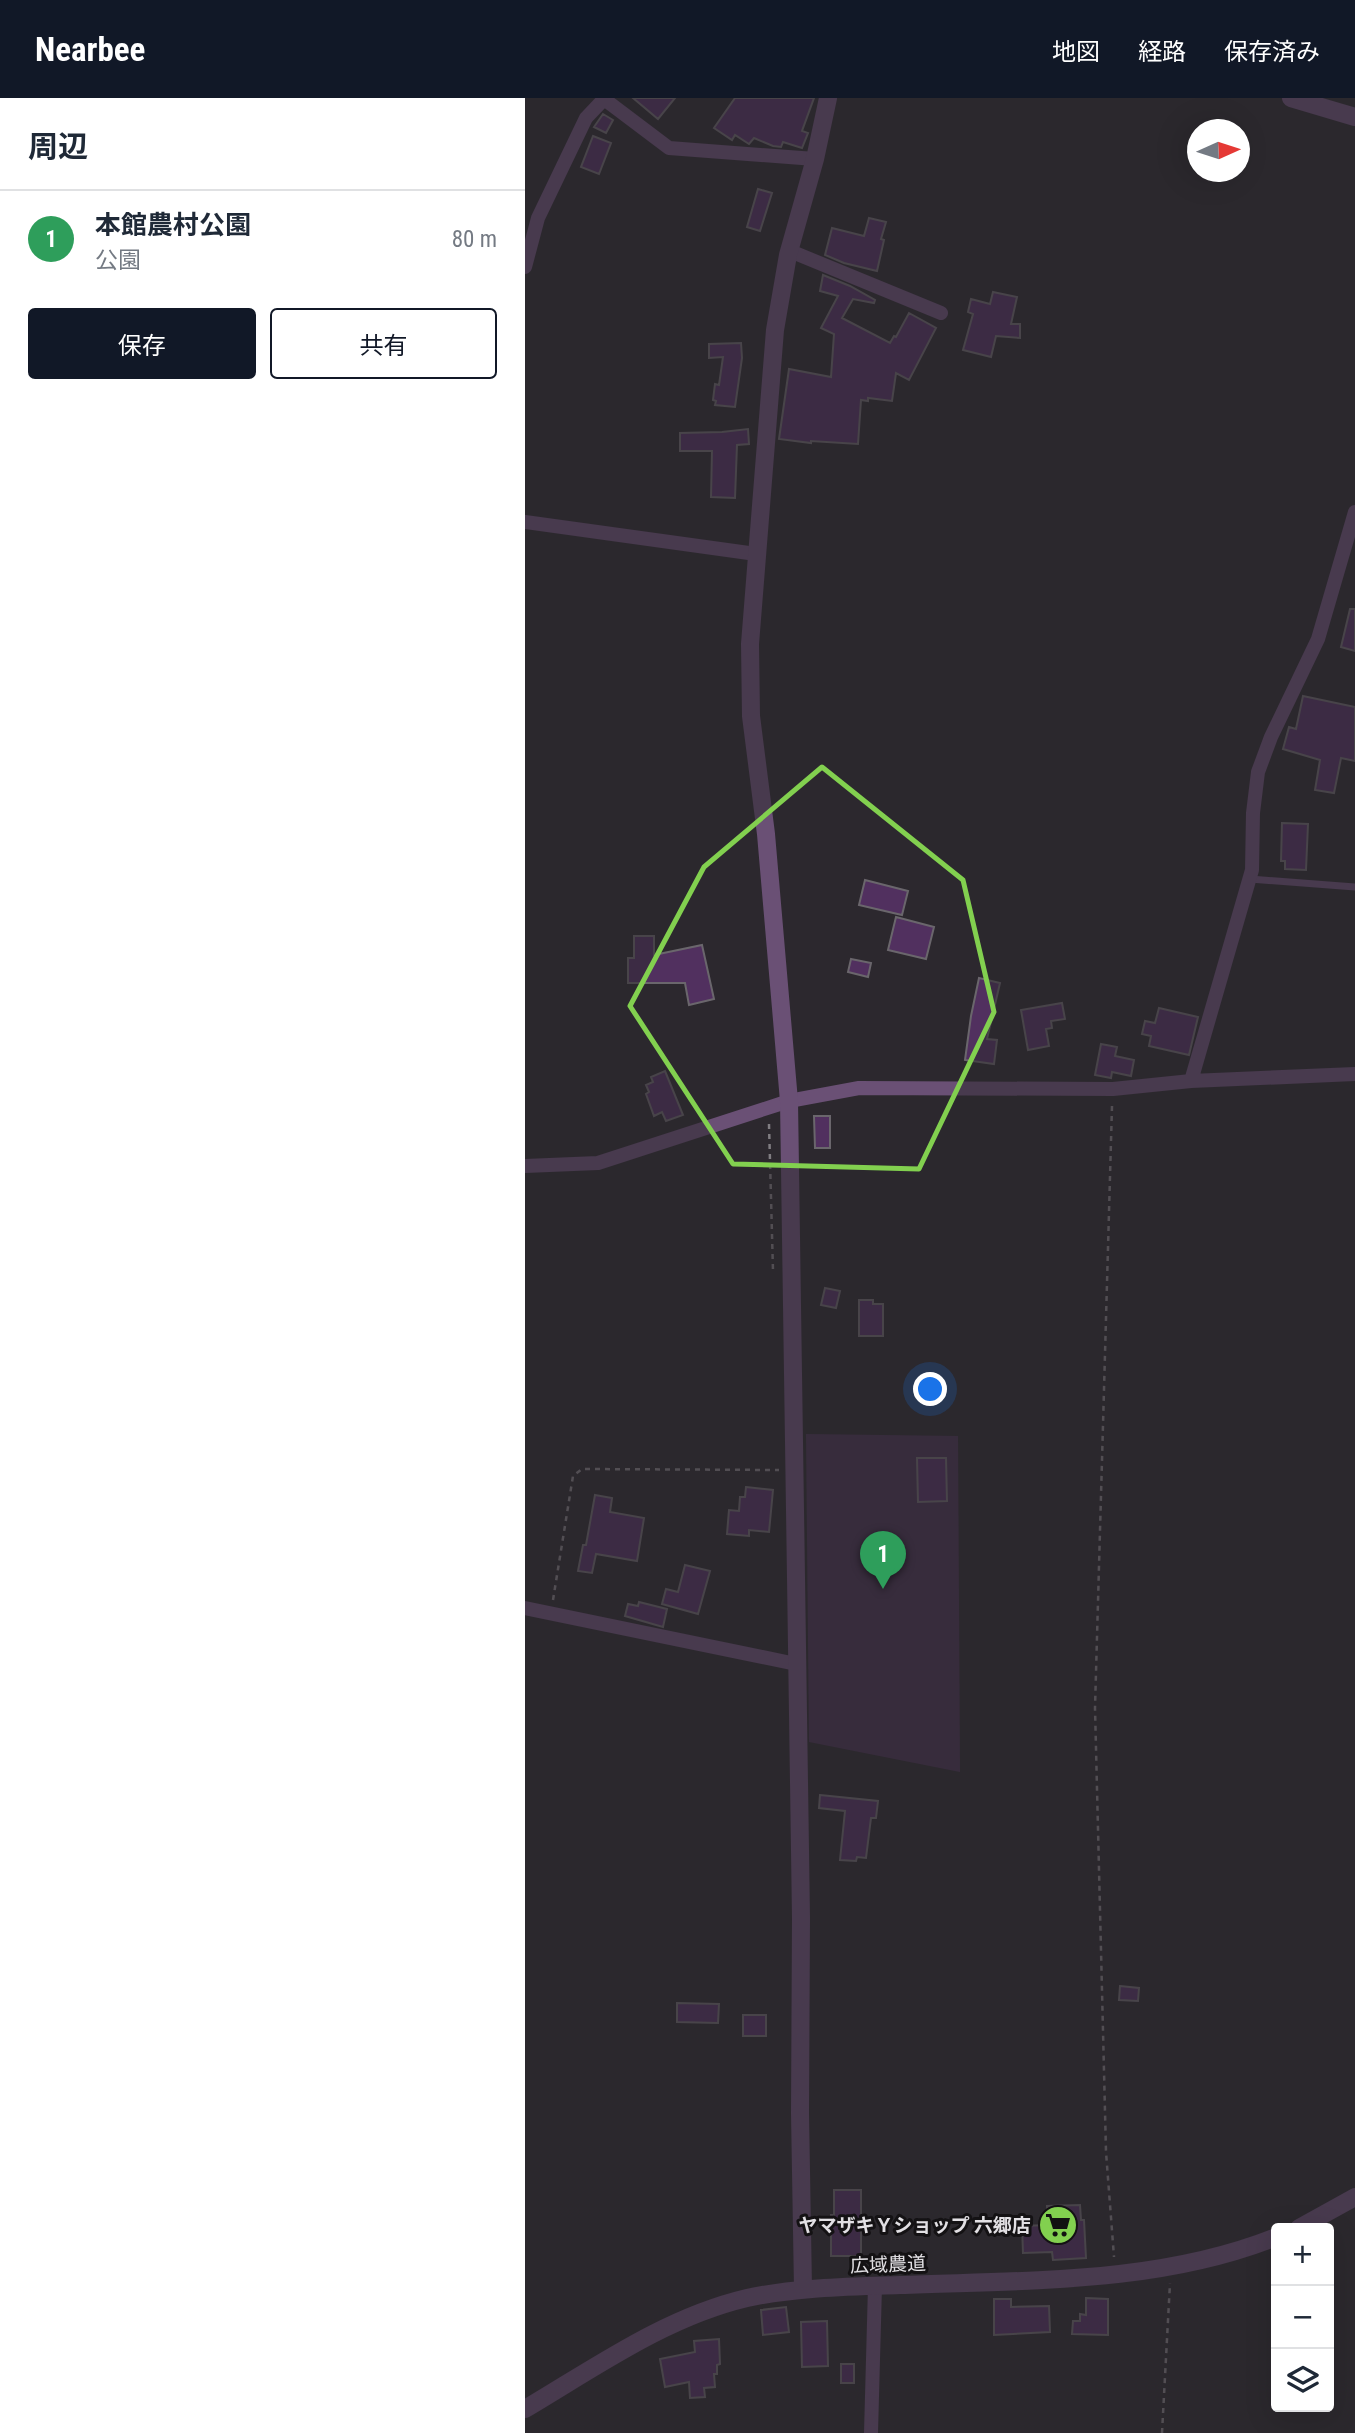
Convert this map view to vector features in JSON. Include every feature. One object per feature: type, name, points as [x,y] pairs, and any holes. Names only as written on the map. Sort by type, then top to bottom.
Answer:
[{"type":"street","points":[[803,2288],[801,1918],[792,1471],[789,1101],[766,834],[751,716],[750,644],[775,330],[790,251],[828,98]]},
{"type":"street","points":[[1291,98],[1355,117]]},
{"type":"street","points":[[525,267],[538,218],[586,118],[604,99],[669,148],[814,159]]},
{"type":"street","points":[[790,251],[941,313]]},
{"type":"street","points":[[1191,1081],[1252,870],[1253,813],[1258,772],[1271,737],[1318,639],[1355,512]]},
{"type":"street","points":[[525,523],[756,554]]},
{"type":"street","points":[[525,1166],[598,1163],[789,1101],[859,1088],[1113,1088],[1191,1081],[1355,1074]]},
{"type":"street","points":[[525,1608],[796,1664]]},
{"type":"street","points":[[1308,2223],[1355,2197]]},
{"type":"street","name":"広域農道","points":[[525,2409],[666,2326],[745,2299],[803,2288],[1044,2280],[1117,2274],[1169,2267],[1271,2239]]},
{"type":"street","points":[[871,2433],[875,2286]]},
{"type":"lane","points":[[1249,879],[1355,887]]},
{"type":"path","points":[[1113,1088],[1095,1708],[1106,2152],[1111,2237],[1117,2274]]},
{"type":"path","points":[[551,1613],[573,1476],[582,1469],[792,1471]]},
{"type":"path","points":[[1162,2433],[1171,2293],[1169,2267]]},
{"type":"highlighted area","points":[[822,767],[963,880],[994,1012],[919,1169],[733,1164],[630,1006],[704,867]]},
{"type":"shaded area","points":[[806,1434],[958,1436],[960,1772],[809,1742]]},
{"type":"building","points":[[633,98],[675,98],[658,119]]},
{"type":"building","points":[[735,98],[814,98],[802,131],[808,133],[802,148],[783,142],[781,147],[773,146],[754,138],[749,144],[735,135],[732,140],[714,128]]},
{"type":"building","points":[[603,114],[613,120],[606,133],[594,127]]},
{"type":"building","points":[[593,136],[611,143],[599,174],[581,167]]},
{"type":"building","points":[[758,189],[772,193],[760,231],[747,227]]},
{"type":"building","points":[[869,218],[886,222],[877,271],[825,255],[832,228],[864,236]]},
{"type":"building","points":[[823,275],[875,300],[874,303],[853,299],[842,318],[890,343],[909,313],[936,328],[909,380],[896,373],[892,401],[868,398],[868,401],[861,400],[858,444],[779,439],[789,369],[831,377],[834,334],[821,328],[838,296],[820,291]]},
{"type":"building","points":[[993,292],[1017,297],[1011,324],[1020,324],[1020,338],[996,336],[991,357],[963,350],[973,314],[968,312],[971,299],[990,304]]},
{"type":"building","points":[[741,343],[742,358],[735,407],[715,405],[715,384],[719,385],[723,357],[709,358],[709,344]]},
{"type":"building","points":[[748,429],[749,444],[737,445],[735,498],[711,497],[712,451],[680,451],[680,433]]},
{"type":"building","points":[[1350,609],[1355,609],[1355,651],[1341,647]]},
{"type":"building","points":[[1303,696],[1355,707],[1355,761],[1341,758],[1334,793],[1315,790],[1320,760],[1283,749],[1289,727],[1296,729]]},
{"type":"building","points":[[1282,823],[1308,824],[1306,870],[1285,869],[1285,861],[1281,861]]},
{"type":"building","points":[[865,880],[908,891],[902,915],[859,905]]},
{"type":"building","points":[[896,917],[934,927],[926,959],[888,950]]},
{"type":"building","points":[[634,936],[654,936],[654,955],[702,945],[714,999],[689,1005],[685,983],[628,983],[628,958],[634,958]]},
{"type":"building","points":[[851,959],[871,963],[868,977],[848,972]]},
{"type":"building","points":[[979,978],[1000,983],[987,1039],[997,1040],[994,1064],[965,1060]]},
{"type":"building","points":[[1062,1003],[1065,1019],[1051,1021],[1052,1028],[1046,1029],[1049,1046],[1028,1050],[1021,1010]]},
{"type":"building","points":[[1159,1008],[1198,1017],[1189,1055],[1149,1046],[1151,1036],[1142,1034],[1145,1021],[1155,1023]]},
{"type":"building","points":[[1101,1044],[1117,1047],[1115,1056],[1134,1060],[1131,1076],[1112,1072],[1111,1078],[1095,1075]]},
{"type":"building","points":[[665,1071],[683,1115],[666,1121],[662,1112],[654,1116],[646,1094],[649,1092],[646,1085],[653,1082],[651,1077]]},
{"type":"building","points":[[814,1116],[830,1116],[830,1148],[815,1148]]},
{"type":"building","points":[[825,1288],[840,1291],[836,1308],[821,1305]]},
{"type":"building","points":[[859,1300],[873,1300],[873,1304],[883,1304],[883,1336],[859,1336]]},
{"type":"building","points":[[917,1458],[946,1458],[947,1501],[918,1502]]},
{"type":"building","points":[[746,1487],[773,1490],[769,1532],[749,1530],[749,1536],[727,1534],[729,1510],[739,1511],[740,1497],[745,1497]]},
{"type":"building","points":[[595,1495],[612,1498],[610,1512],[644,1518],[637,1561],[596,1554],[592,1573],[578,1571],[583,1545],[586,1545]]},
{"type":"building","points":[[685,1565],[710,1571],[698,1614],[662,1604],[666,1589],[678,1592]]},
{"type":"building","points":[[639,1602],[667,1609],[663,1627],[625,1616],[628,1604],[638,1606]]},
{"type":"building","points":[[820,1795],[878,1801],[876,1818],[871,1818],[866,1858],[857,1857],[856,1861],[840,1860],[845,1811],[819,1808]]},
{"type":"building","points":[[1120,1986],[1139,1988],[1138,2001],[1119,2000]]},
{"type":"building","points":[[677,2003],[719,2004],[718,2023],[677,2022]]},
{"type":"building","points":[[743,2015],[766,2015],[766,2036],[743,2036]]},
{"type":"building","points":[[834,2190],[861,2190],[861,2256],[831,2256]]},
{"type":"building","points":[[1080,2205],[1081,2220],[1084,2220],[1086,2258],[1053,2260],[1052,2252],[1023,2253],[1022,2226],[1048,2225],[1047,2206]]},
{"type":"building","points":[[1086,2298],[1108,2299],[1108,2335],[1072,2334],[1073,2321],[1080,2321],[1080,2314],[1086,2315]]},
{"type":"building","points":[[994,2299],[1011,2299],[1011,2307],[1049,2306],[1050,2332],[994,2335]]},
{"type":"building","points":[[786,2307],[789,2332],[763,2335],[761,2310]]},
{"type":"building","points":[[827,2321],[828,2366],[802,2367],[801,2322]]},
{"type":"building","points":[[719,2339],[720,2364],[717,2365],[717,2374],[714,2374],[715,2387],[704,2388],[705,2397],[690,2398],[689,2382],[665,2387],[660,2359],[695,2352],[694,2341]]},
{"type":"building","points":[[841,2364],[854,2364],[854,2383],[841,2383]]},
{"type":"place","name":"本館農村公園","points":[[883,1589]]},
{"type":"place","name":"ヤマザキＹショップ 六郷店","points":[[1058,2225]]}]
